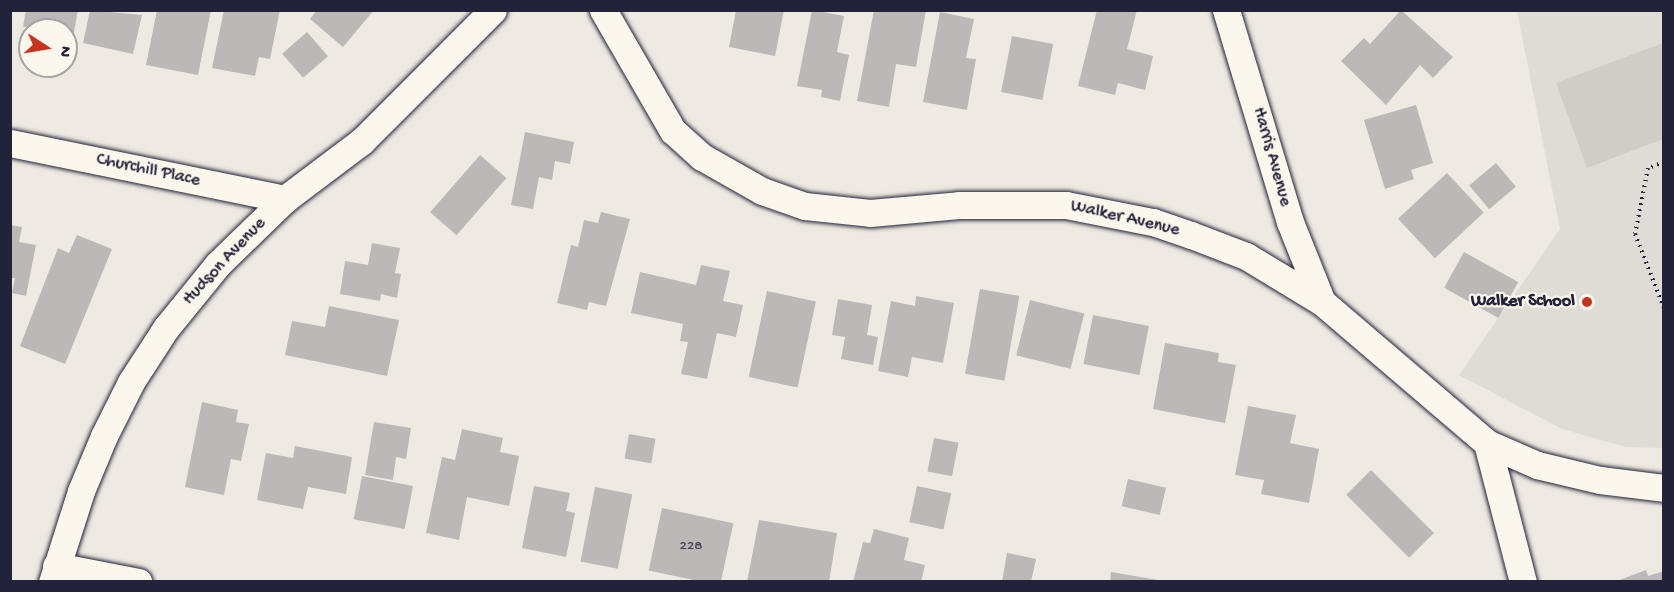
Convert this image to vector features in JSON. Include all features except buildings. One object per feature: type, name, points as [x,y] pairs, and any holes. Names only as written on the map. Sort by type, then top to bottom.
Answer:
[{"type":"street","name":"Hudson Avenue","points":[[54,574],[81,491],[131,382],[166,328],[218,264],[285,199],[362,141],[493,10]]},
{"type":"street","name":"Walker Avenue","points":[[603,10],[673,131],[702,157],[762,191],[805,206],[870,213],[1027,203],[1105,211],[1153,222],[1246,256],[1322,302],[1373,342],[1429,396],[1487,443],[1537,465],[1600,480],[1664,488]]},
{"type":"street","name":"Harris Avenue","points":[[1226,10],[1290,222],[1322,302]]},
{"type":"street","name":"Churchill Place","points":[[10,143],[285,199]]},
{"type":"street","points":[[1487,443],[1523,582]]},
{"type":"street","points":[[54,574],[138,582]]},
{"type":"path","points":[[1664,162],[1648,168],[1635,234],[1664,308]]},
{"type":"shaded area","name":"Walker School","points":[[1517,11],[1663,11],[1663,448],[1626,447],[1562,429],[1459,375],[1560,229]]},
{"type":"shaded area","points":[[1663,43],[1663,139],[1587,168],[1556,83]]},
{"type":"place","name":"Walker School","points":[[1587,302]]}]
